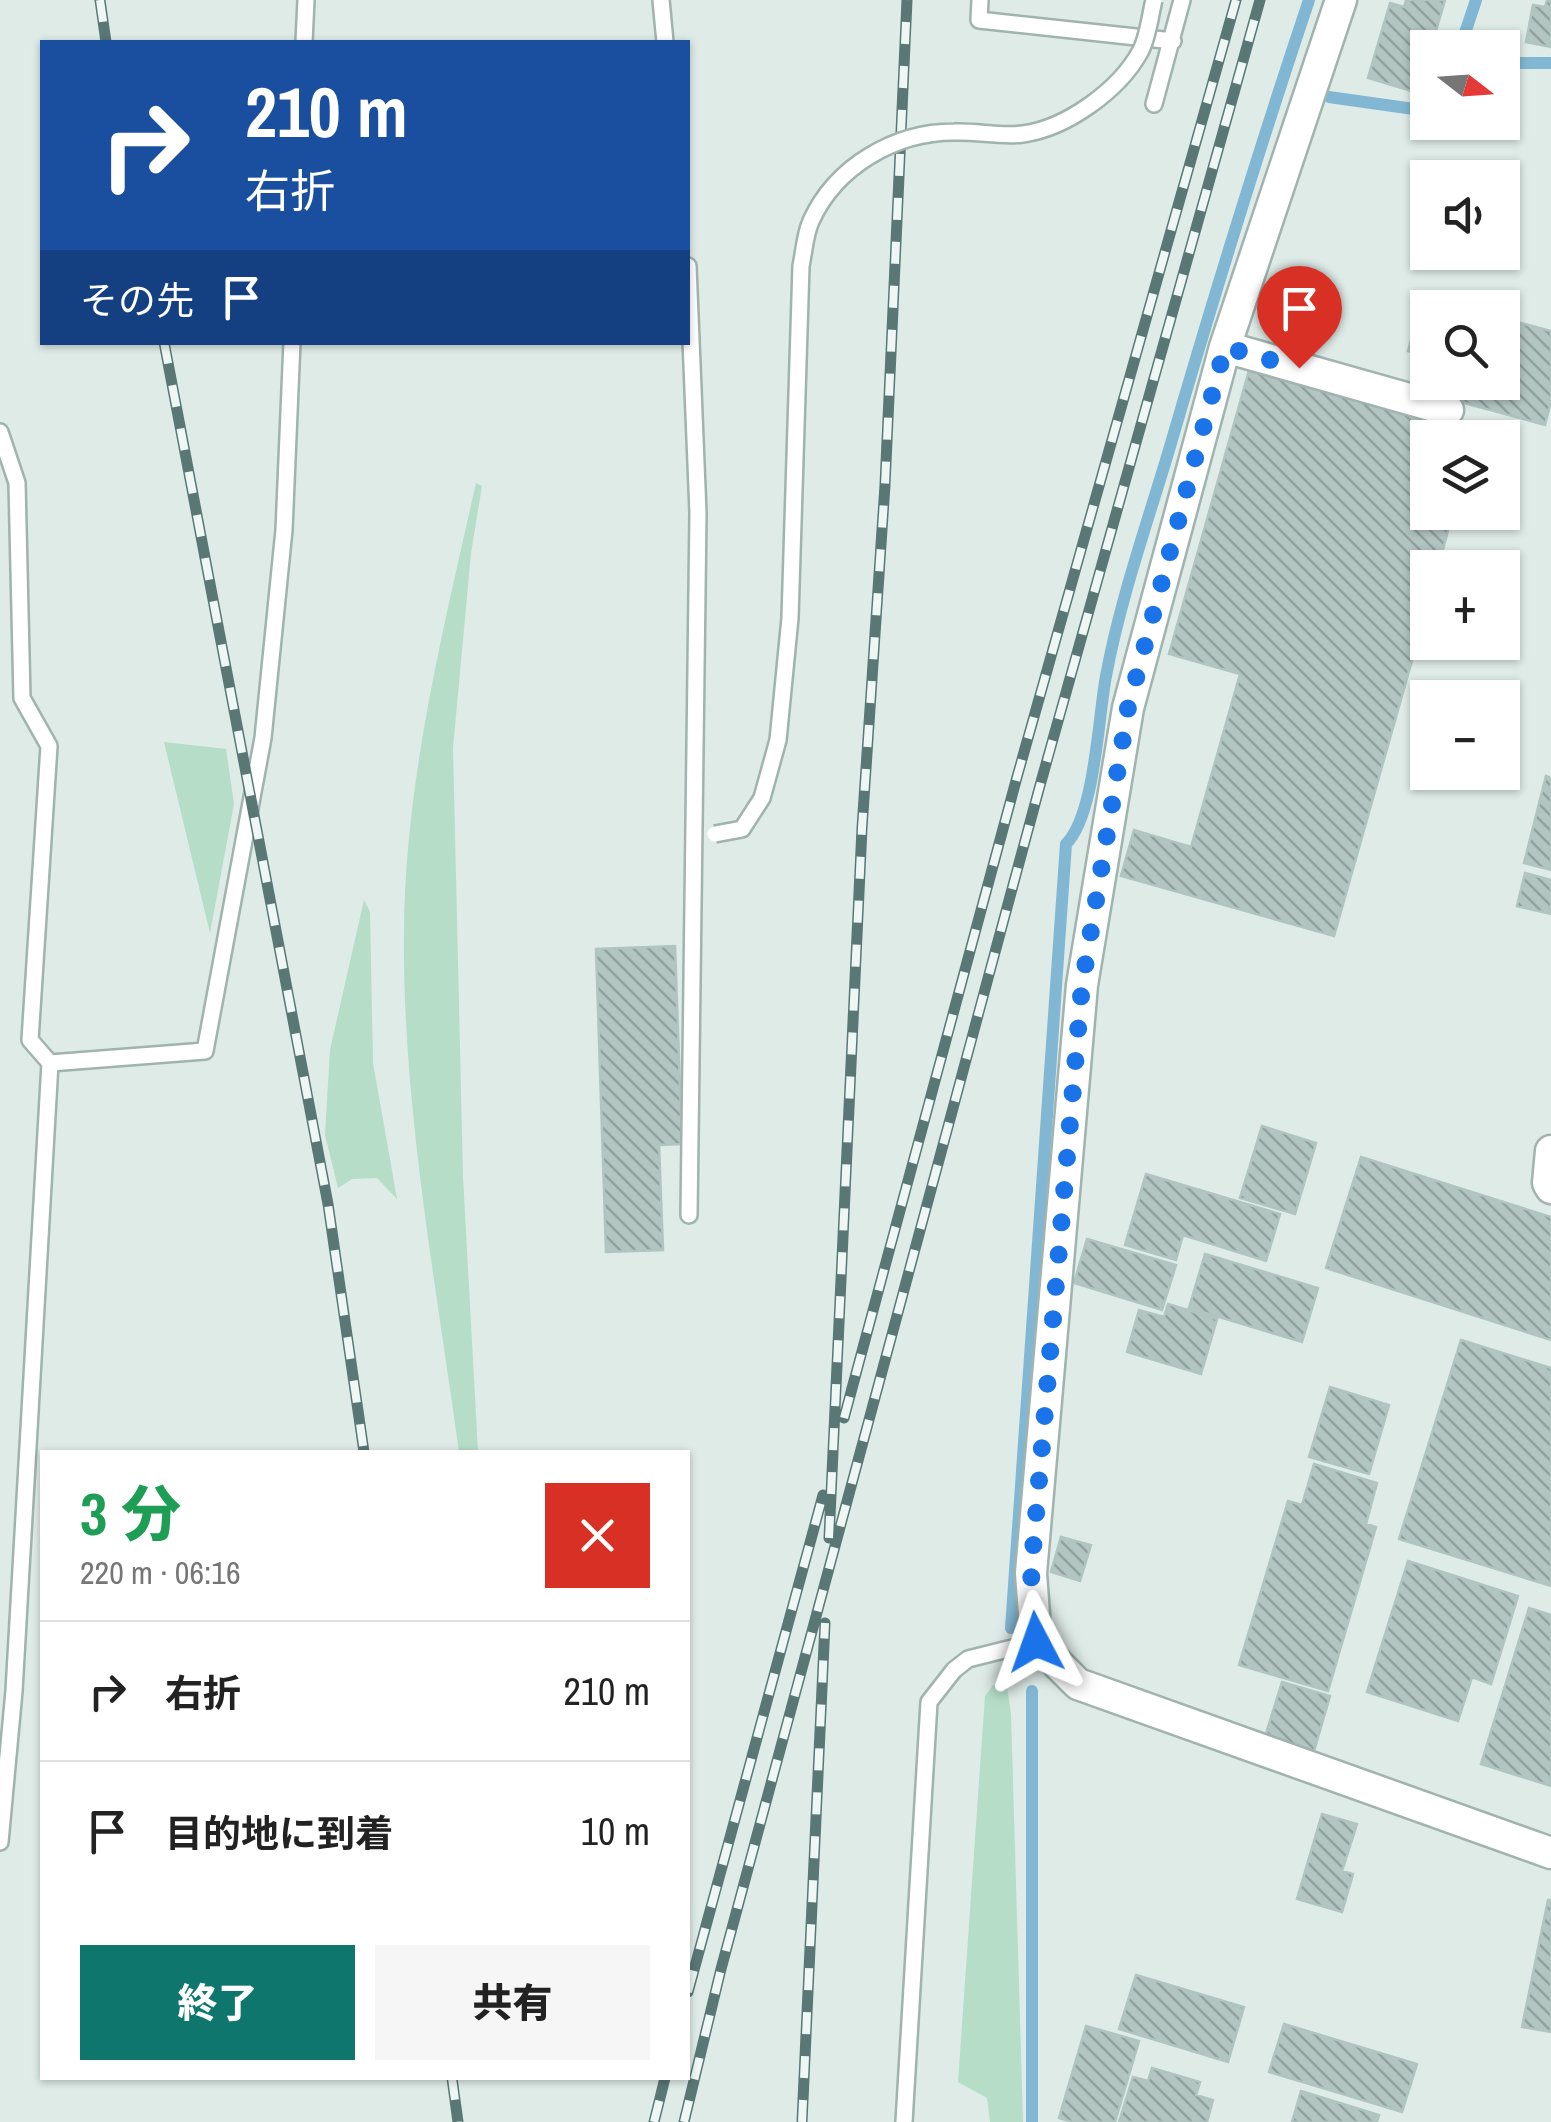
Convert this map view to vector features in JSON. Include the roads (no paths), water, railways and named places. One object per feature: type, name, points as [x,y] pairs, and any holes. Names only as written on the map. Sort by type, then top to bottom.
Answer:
[{"type":"street","points":[[1341,0],[1225,347],[1128,708],[1082,985],[1031,1573],[1036,1642],[1078,1684],[1551,1853]]},
{"type":"street","points":[[1225,347],[1448,410]]},
{"type":"street","points":[[1551,1152],[1551,1188]]},
{"type":"lane","points":[[304,40],[306,0]]},
{"type":"lane","points":[[661,0],[665,40]]},
{"type":"lane","points":[[980,0],[979,20],[1173,41]]},
{"type":"lane","points":[[694,832],[715,834],[742,829],[762,798],[778,740],[790,618],[802,266],[810,223],[832,188],[853,169],[903,138],[951,132],[1022,134],[1068,121],[1107,91],[1141,51],[1154,0]]},
{"type":"lane","points":[[1154,104],[1182,0]]},
{"type":"lane","points":[[689,1215],[698,512],[690,315]]},
{"type":"lane","points":[[50,1064],[205,1051],[263,738],[284,530],[292,345]]},
{"type":"lane","points":[[0,432],[17,482],[22,698],[49,746],[30,1040],[50,1064],[14,1691],[0,1842]]},
{"type":"lane","points":[[904,2122],[930,1702],[954,1670],[968,1659],[1036,1642]]},
{"type":"waterway","points":[[1011,1628],[1066,844],[1076,830],[1089,789],[1106,676],[1126,591],[1309,0]]},
{"type":"waterway","points":[[1466,30],[1476,0]]},
{"type":"waterway","points":[[1520,63],[1551,63]]},
{"type":"waterway","points":[[1329,97],[1410,108]]},
{"type":"waterway","points":[[1032,1691],[1032,2122]]},
{"type":"railway","points":[[100,0],[106,40]]},
{"type":"railway","points":[[829,1538],[862,828],[885,485],[907,0]]},
{"type":"railway","points":[[844,1418],[1017,777],[1236,0]]},
{"type":"railway","points":[[684,2122],[721,1969],[1039,789],[1260,0]]},
{"type":"railway","points":[[165,345],[328,1204],[364,1450]]},
{"type":"railway","points":[[690,1985],[823,1495]]},
{"type":"railway","points":[[802,2122],[825,1623]]},
{"type":"railway","points":[[452,2080],[458,2122]]},
{"type":"railway","points":[[654,2122],[664,2080]]}]
